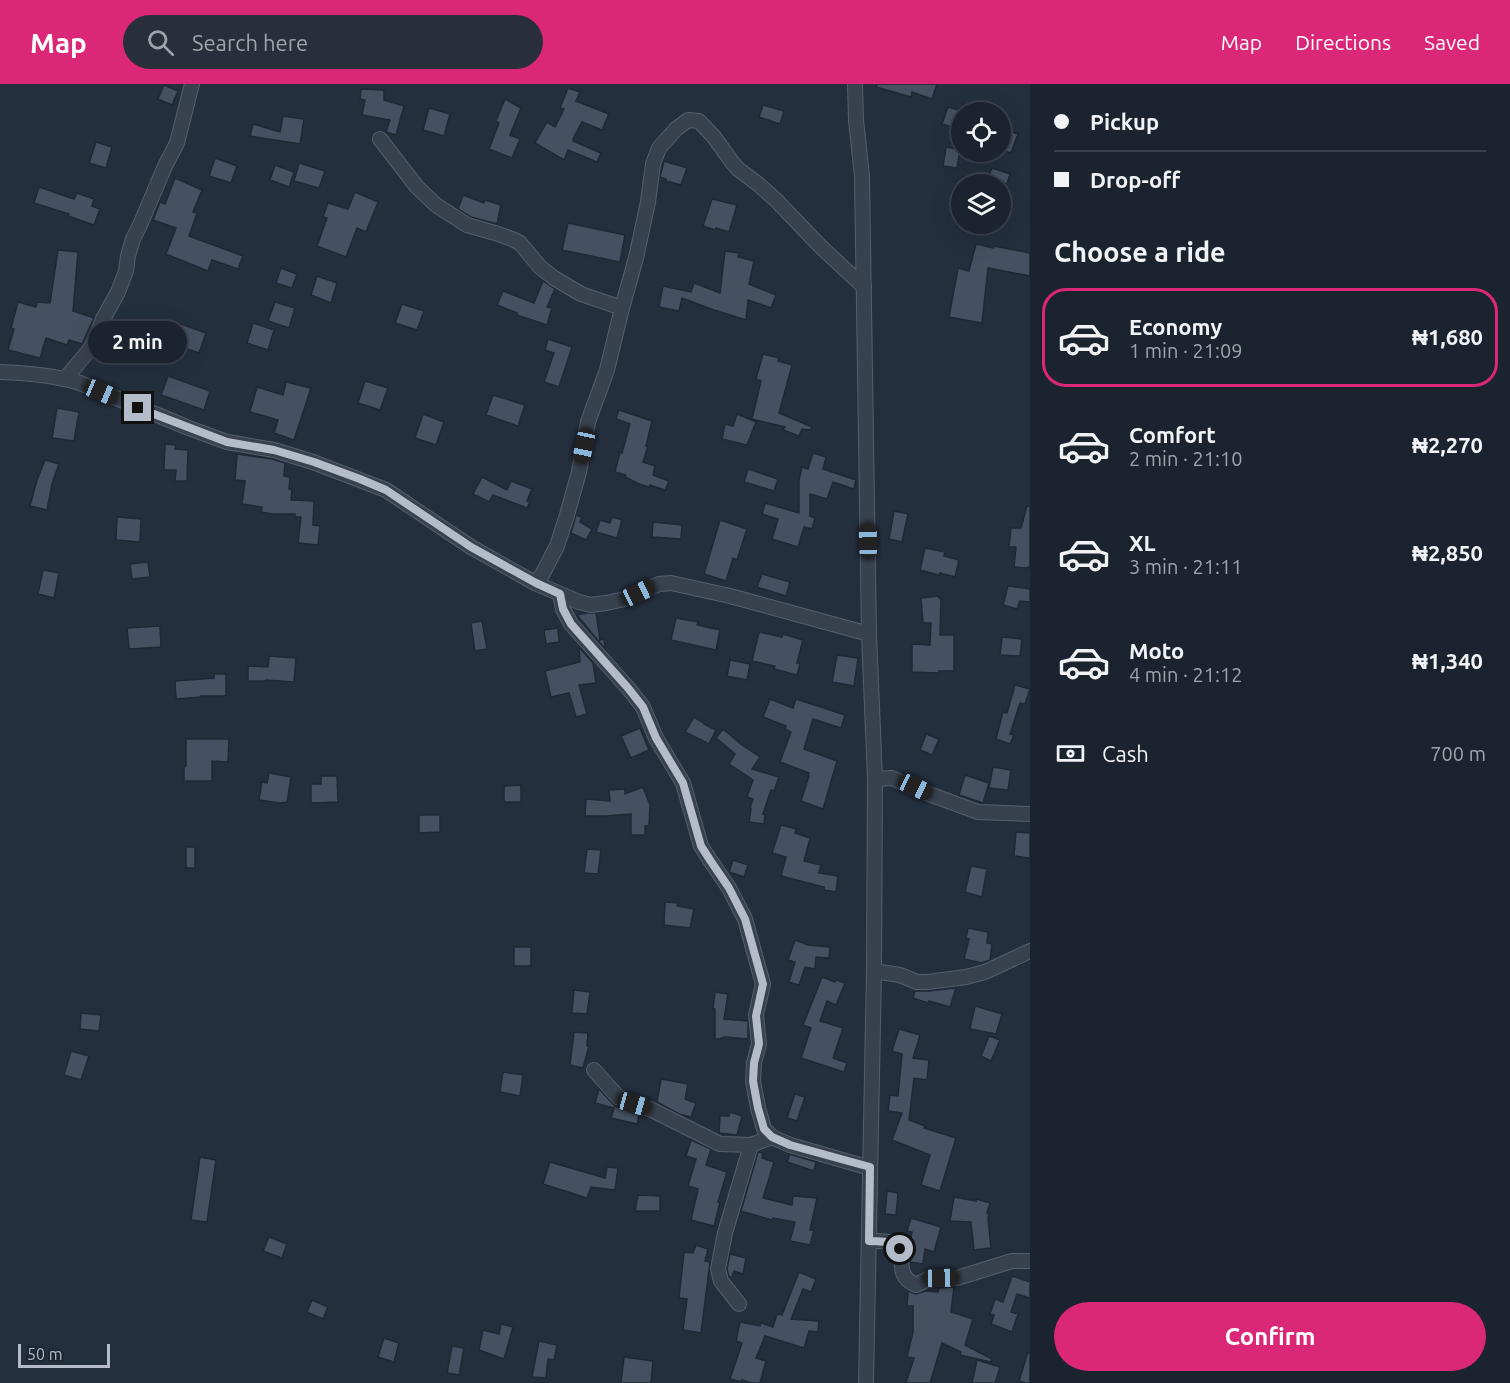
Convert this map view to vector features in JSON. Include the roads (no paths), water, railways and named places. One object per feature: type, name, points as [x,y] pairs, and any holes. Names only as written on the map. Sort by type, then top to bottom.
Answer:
[{"type":"street","points":[[65,379],[90,349],[103,318],[118,292],[126,271],[133,239],[177,142],[192,84]]},
{"type":"street","points":[[855,84],[862,176],[869,634],[874,779],[874,972],[866,1383]]},
{"type":"street","points":[[536,583],[557,546],[579,472],[588,422],[608,370],[636,258],[648,202],[653,164],[659,148],[676,129],[688,120],[699,121],[738,169],[758,184],[864,287]]},
{"type":"street","points":[[380,138],[417,187],[436,205],[467,225],[520,243],[540,267],[554,278],[582,294],[622,308]]},
{"type":"street","points":[[847,270],[863,268]]},
{"type":"street","points":[[0,372],[65,379],[80,383],[227,442],[274,450],[314,462],[377,486],[471,547],[536,583],[579,602],[591,605],[606,603],[625,599],[659,584],[671,583],[730,596],[869,634]]},
{"type":"street","points":[[560,594],[564,612],[571,624],[643,707],[656,738],[683,783],[701,846],[729,888],[745,919],[763,984],[756,1016],[759,1044],[754,1063],[753,1081],[764,1129],[772,1137],[790,1145],[870,1167]]},
{"type":"street","points":[[564,612],[579,602]]},
{"type":"street","points":[[874,779],[892,777],[978,812],[1030,814]]},
{"type":"street","points":[[874,972],[900,975],[917,982],[938,981],[985,972],[1030,951]]},
{"type":"street","points":[[594,1070],[619,1098],[650,1109],[720,1144],[751,1145],[772,1137]]},
{"type":"street","points":[[739,1304],[721,1281],[718,1269],[725,1233],[751,1145]]},
{"type":"street","points":[[869,1241],[892,1242],[898,1245],[905,1278],[916,1285],[928,1279],[957,1278],[1012,1261],[1030,1261]]}]
